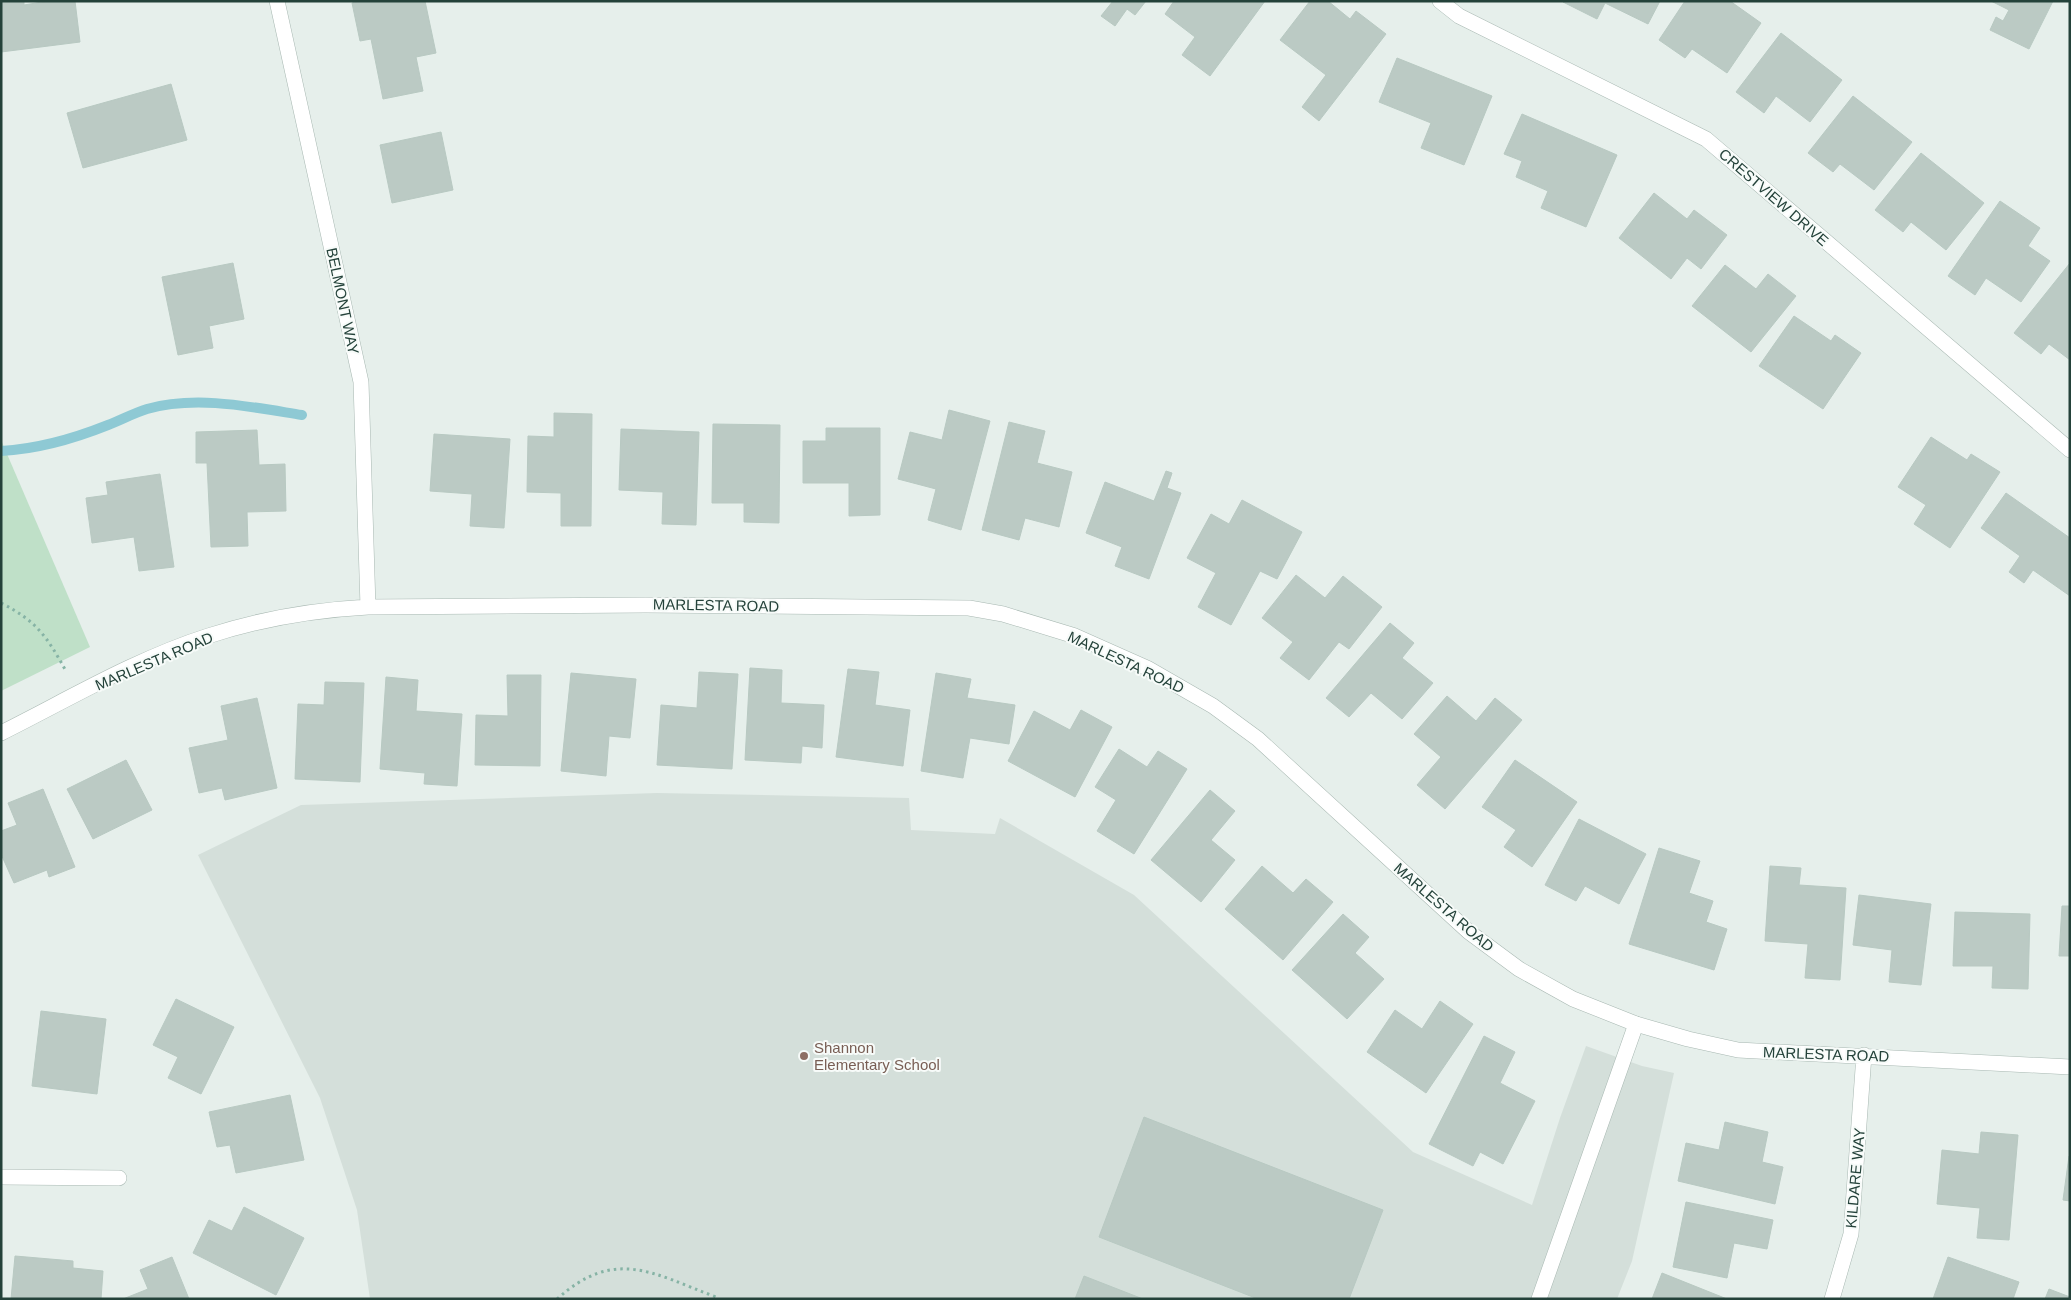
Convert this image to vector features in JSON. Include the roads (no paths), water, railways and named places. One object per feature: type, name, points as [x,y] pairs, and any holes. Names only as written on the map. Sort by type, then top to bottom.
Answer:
[{"type":"street","name":"BELMONT WAY","points":[[277,1],[361,382],[368,607]]},
{"type":"street","name":"CRESTVIEW DRIVE","points":[[1440,1],[1459,16],[1706,139],[2070,450]]},
{"type":"street","name":"MARLESTA ROAD","points":[[1,732],[141,664],[207,636],[290,615],[368,607],[646,605],[969,608],[1003,614],[1056,630],[1147,668],[1237,722],[1483,943],[1519,969],[1573,999],[1636,1024],[1688,1039],[1738,1050],[2070,1067]]},
{"type":"street","points":[[1539,1299],[1636,1024]]},
{"type":"street","name":"KILDARE WAY","points":[[1832,1299],[1851,1234],[1856,1198],[1864,1055]]},
{"type":"street","points":[[1,1177],[119,1178]]},
{"type":"waterway","points":[[1,451],[42,446],[69,439],[147,409],[166,405],[185,403],[224,404],[302,415]]},
{"type":"place","name":"Shannon Elementary School","points":[[804,1056]]}]
